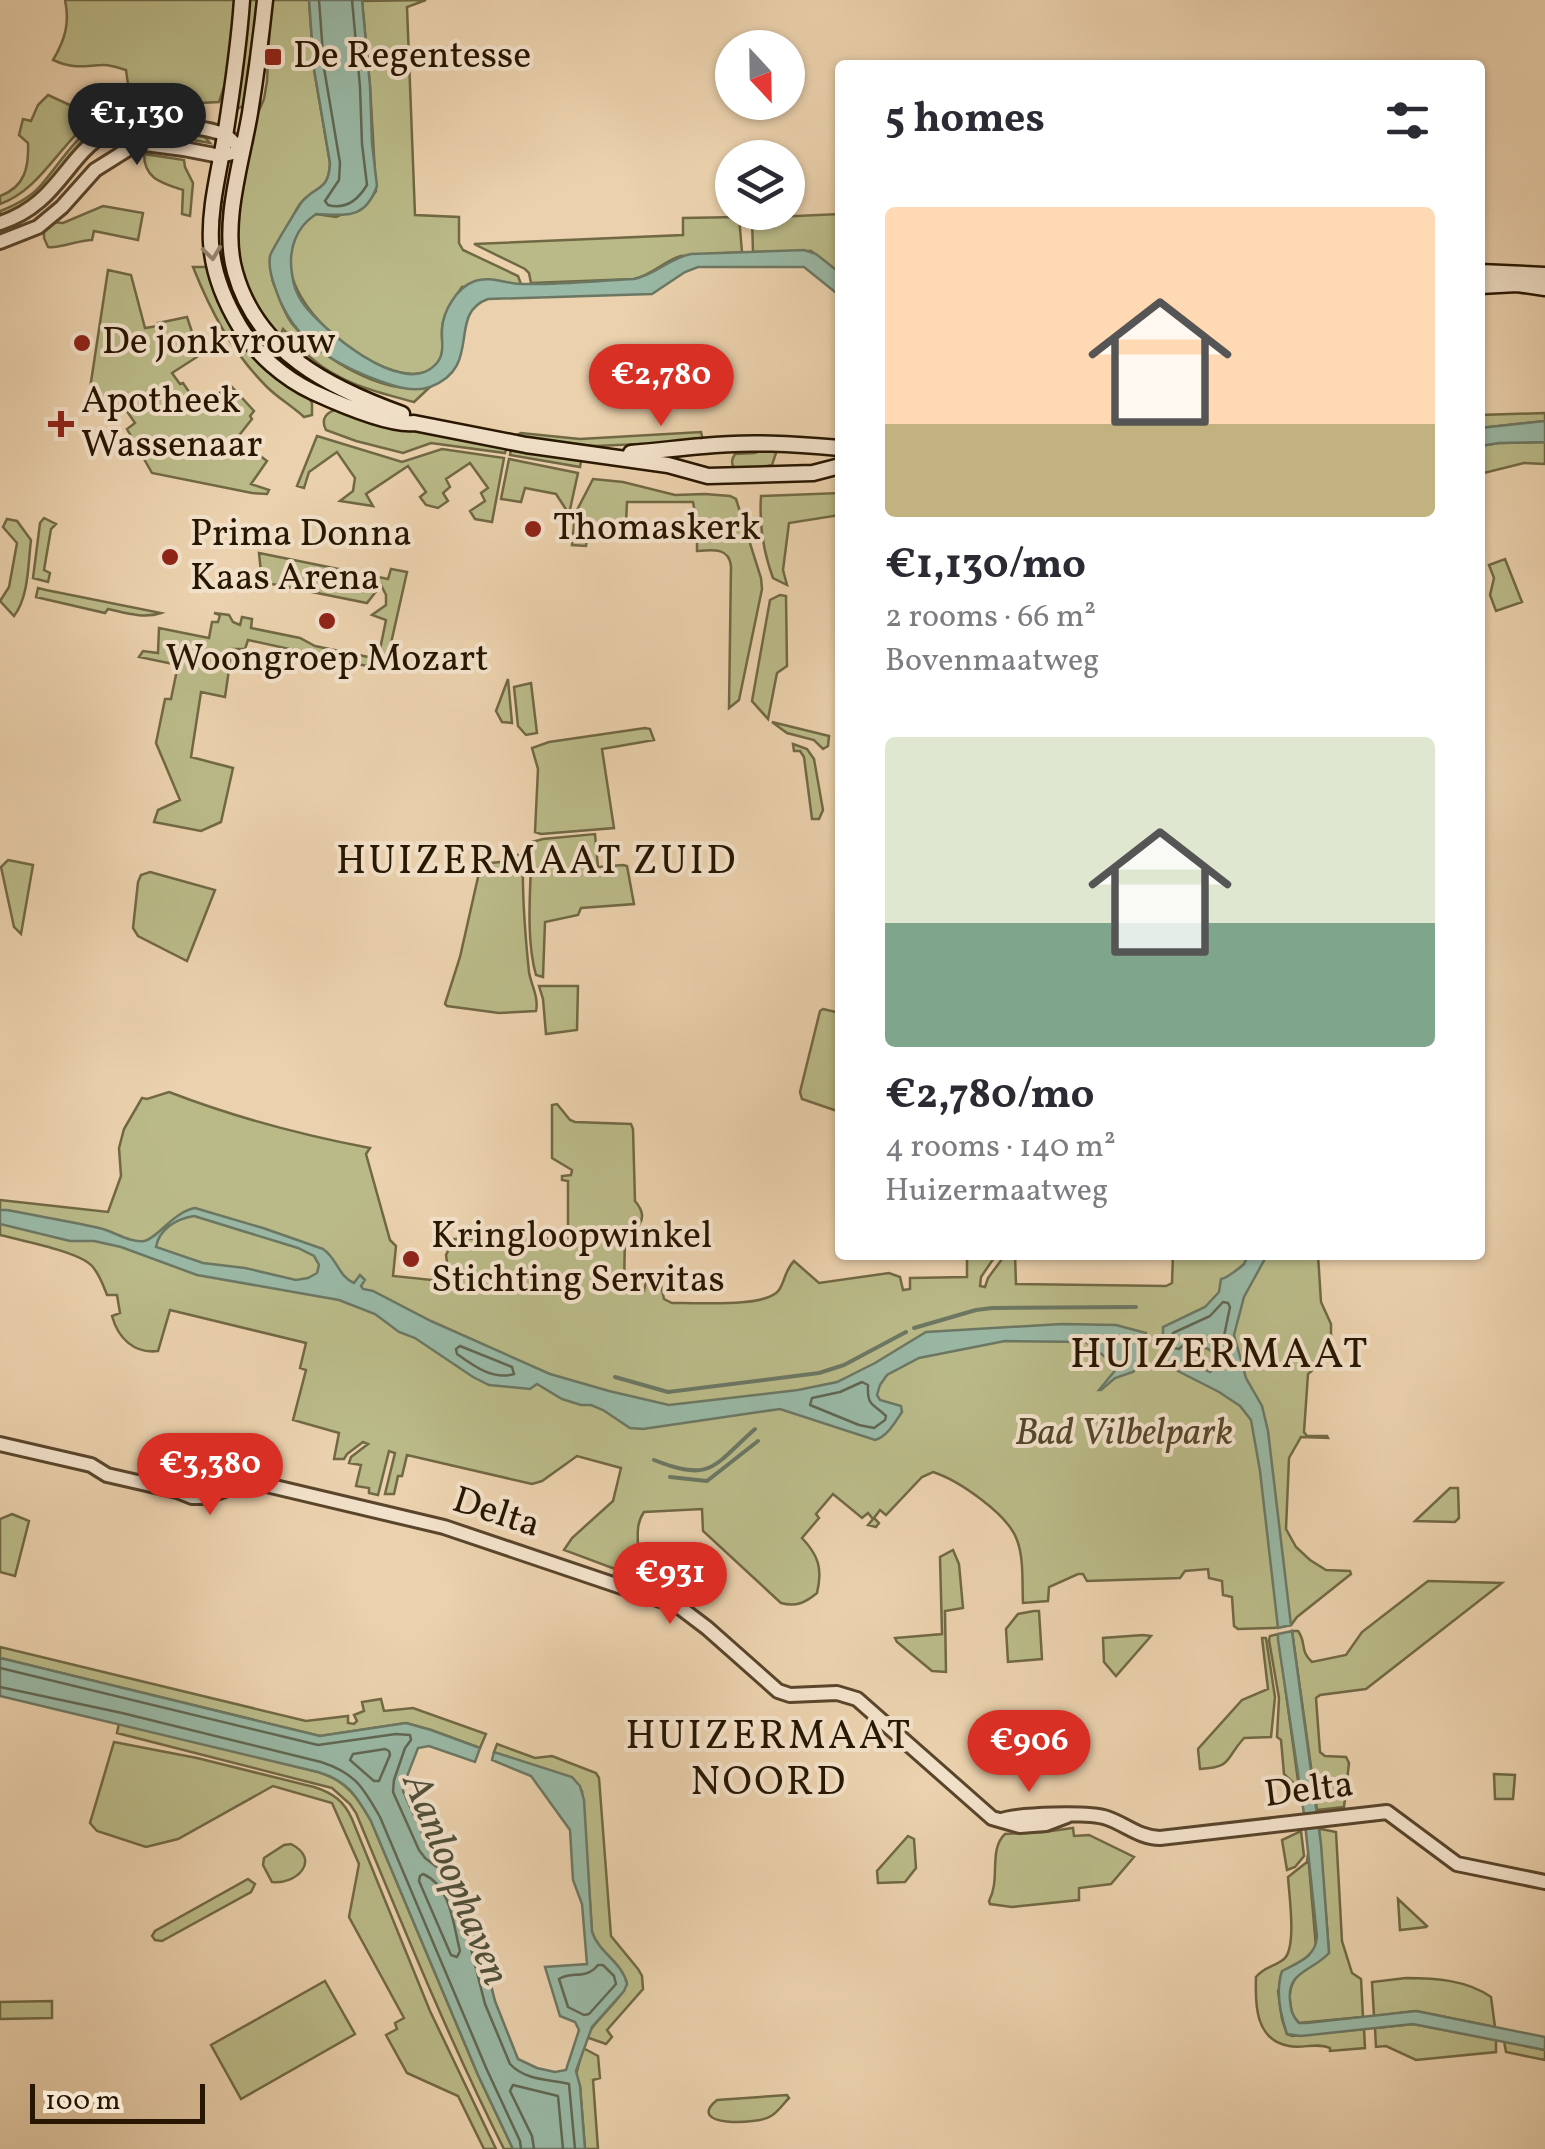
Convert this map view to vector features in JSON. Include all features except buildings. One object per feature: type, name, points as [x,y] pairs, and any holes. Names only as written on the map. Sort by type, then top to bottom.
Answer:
[{"type":"main road","points":[[242,0],[225,135],[210,214],[212,254],[216,280],[232,314],[258,351],[292,380],[328,398],[406,424],[414,422],[526,446],[668,465],[695,474],[813,473],[835,467]]},
{"type":"main road","points":[[264,0],[250,116],[231,222],[234,270],[259,323],[282,349],[317,377],[414,422]]},
{"type":"main road","points":[[1485,272],[1545,274]]},
{"type":"main road","points":[[1485,286],[1545,288]]},
{"type":"main road","points":[[317,377],[328,398]]},
{"type":"main road","points":[[328,398],[356,396]]},
{"type":"main road","points":[[600,454],[786,444],[835,448]]},
{"type":"main road","points":[[785,474],[790,459],[786,444]]},
{"type":"main road","points":[[722,476],[718,460],[723,446]]},
{"type":"street","points":[[0,224],[33,208],[87,146],[133,124],[154,122],[225,135],[242,150]]},
{"type":"street","points":[[0,242],[45,222],[95,170],[130,148],[145,144],[220,156],[242,150]]},
{"type":"street","name":"Delta","points":[[0,1444],[92,1465],[106,1474],[177,1491],[232,1475],[247,1477],[254,1482],[444,1527],[678,1606],[778,1691],[790,1695],[837,1693],[857,1699],[986,1814],[999,1821],[1091,1814],[1145,1836],[1160,1838],[1388,1812],[1457,1864],[1545,1882]]},
{"type":"green space","points":[[65,0],[235,0],[228,75],[219,102],[200,103],[190,93],[183,97],[198,109],[196,112],[154,105],[131,106],[126,70],[108,65],[72,66],[53,60],[65,31]]},
{"type":"green space","points":[[248,0],[258,0],[243,106],[237,109],[235,106]]},
{"type":"green space","points":[[271,0],[309,0],[314,69],[330,163],[324,184],[300,204],[293,218],[275,262],[273,283],[294,326],[338,363],[395,386],[431,386],[414,402],[335,374],[307,355],[283,329],[281,334],[307,365],[263,321],[243,284],[236,258],[237,227],[255,120],[267,81]]},
{"type":"green space","points":[[426,0],[407,7],[415,215],[459,217],[459,243],[463,250],[518,276],[521,284],[462,287],[444,317],[439,361],[414,374],[386,368],[355,352],[326,328],[303,299],[290,269],[293,239],[316,214],[336,217],[366,204],[376,191],[362,1]]},
{"type":"green space","points":[[48,95],[96,117],[28,188],[0,204],[0,196],[20,182],[26,168],[28,143],[19,135],[23,119],[31,121]]},
{"type":"green space","points":[[98,125],[101,130],[41,194],[0,219],[0,211],[32,194],[74,144]]},
{"type":"green space","points":[[161,127],[202,134],[210,143],[163,135],[127,137],[125,132]]},
{"type":"green space","points":[[144,154],[184,160],[193,183],[190,216],[182,214],[183,190],[151,175]]},
{"type":"green space","points":[[216,201],[224,202],[222,234],[227,273],[262,338],[282,361],[307,376],[303,381],[253,338],[238,311],[216,259]]},
{"type":"green space","points":[[103,206],[143,213],[138,240],[94,231],[92,240],[48,247],[44,228],[52,222],[63,223]]},
{"type":"green space","points":[[835,214],[835,269],[811,251],[753,252],[752,230],[805,230],[805,216]]},
{"type":"green space","points":[[715,217],[715,230],[740,230],[742,252],[681,256],[634,279],[531,283],[525,269],[474,244],[683,235],[683,218]]},
{"type":"green space","points":[[193,267],[207,267],[240,334],[309,398],[312,415],[304,417],[276,395],[243,360],[215,316]]},
{"type":"green space","points":[[108,270],[131,275],[145,328],[187,317],[202,348],[197,351],[200,355],[172,373],[200,408],[230,385],[254,411],[233,443],[245,453],[250,448],[267,461],[251,484],[269,490],[267,494],[152,473],[127,429],[135,423],[124,407],[118,411],[109,399],[89,395]]},
{"type":"green space","points":[[338,409],[507,447],[505,453],[431,443],[403,453],[326,430],[326,416]]},
{"type":"green space","points":[[1545,413],[1545,421],[1485,427],[1485,415]]},
{"type":"green space","points":[[701,432],[703,441],[597,446],[515,436],[521,433],[580,439]]},
{"type":"green space","points":[[317,436],[402,462],[442,449],[504,458],[492,522],[475,519],[470,511],[485,501],[481,493],[488,488],[470,463],[446,479],[450,487],[443,493],[448,501],[438,508],[426,505],[420,497],[426,492],[408,466],[366,494],[373,506],[340,501],[353,491],[355,478],[337,452],[309,472],[304,488],[297,486]]},
{"type":"green space","points":[[1545,442],[1545,464],[1524,463],[1485,473],[1485,445]]},
{"type":"green space","points":[[767,448],[776,453],[772,465],[735,470],[735,454]]},
{"type":"green space","points":[[511,449],[581,461],[580,467],[510,455]]},
{"type":"green space","points":[[509,459],[578,473],[569,514],[556,494],[525,488],[521,502],[501,499]]},
{"type":"green space","points":[[593,479],[675,495],[736,499],[762,589],[739,700],[729,708],[730,560],[719,551],[697,551],[693,502],[627,502],[626,523],[601,523],[588,532],[586,546],[572,545],[575,514]]},
{"type":"green space","points":[[835,493],[835,516],[789,523],[783,570],[787,585],[773,578],[767,558],[762,538],[761,496]]},
{"type":"green space","points":[[44,518],[56,524],[51,529],[44,570],[50,573],[48,582],[33,578],[40,523]]},
{"type":"green space","points":[[7,519],[17,521],[31,540],[25,590],[14,616],[0,601],[9,587],[17,543],[3,527]]},
{"type":"green space","points":[[259,553],[388,579],[391,569],[407,572],[385,670],[248,640],[245,649],[232,649],[225,697],[201,692],[191,757],[233,768],[221,822],[201,831],[154,822],[158,810],[180,800],[156,743],[165,699],[171,699],[178,665],[139,657],[143,651],[158,653],[159,628],[209,638],[212,622],[218,622],[220,615],[214,613],[229,615],[240,625],[242,617],[252,619],[251,628],[378,659],[386,620],[372,615],[386,605],[381,585],[367,603],[262,582]]},
{"type":"green space","points":[[1505,559],[1522,602],[1496,611],[1490,595],[1494,578],[1489,565]]},
{"type":"green space","points":[[38,588],[161,613],[142,615],[108,609],[105,613],[36,597]]},
{"type":"green space","points":[[786,596],[787,666],[777,673],[768,719],[752,701],[770,600]]},
{"type":"green space","points":[[508,679],[512,723],[502,722],[496,711]]},
{"type":"green space","points":[[531,683],[537,733],[526,735],[518,726],[514,687]]},
{"type":"green space","points":[[772,722],[829,736],[828,746],[823,749],[814,740],[787,733]]},
{"type":"green space","points":[[650,729],[654,740],[602,749],[614,828],[535,832],[538,769],[532,748]]},
{"type":"green space","points":[[793,744],[807,749],[814,759],[823,810],[819,819],[812,819],[804,757],[800,751],[794,751]]},
{"type":"green space","points":[[595,834],[598,867],[627,866],[634,904],[581,908],[578,915],[545,922],[543,977],[536,975],[530,927],[532,842]]},
{"type":"green space","points":[[518,855],[523,857],[526,943],[536,1011],[499,1013],[447,1006],[481,864],[510,861]]},
{"type":"green space","points":[[8,860],[33,865],[21,934],[14,927],[1,867]]},
{"type":"green space","points":[[150,872],[215,890],[187,961],[138,936],[133,928],[138,882],[141,875]]},
{"type":"green space","points":[[539,986],[578,986],[577,1030],[546,1034]]},
{"type":"green space","points":[[820,1011],[835,1012],[835,1110],[802,1099],[800,1092]]},
{"type":"green space","name":"Bad Vilbelpark","points":[[169,1092],[268,1124],[370,1148],[366,1154],[390,1240],[396,1246],[393,1276],[441,1281],[454,1239],[581,1238],[580,1243],[586,1243],[588,1238],[625,1234],[624,1290],[644,1291],[647,1277],[659,1276],[664,1299],[672,1303],[762,1299],[779,1290],[794,1261],[819,1283],[889,1273],[900,1277],[903,1290],[910,1289],[910,1278],[967,1277],[967,1260],[993,1260],[981,1277],[980,1286],[985,1287],[1001,1260],[1015,1260],[1016,1284],[1166,1286],[1172,1283],[1173,1260],[1318,1260],[1321,1302],[1331,1324],[1331,1351],[1308,1374],[1304,1432],[1307,1436],[1328,1438],[1301,1437],[1289,1458],[1286,1529],[1296,1547],[1310,1560],[1326,1570],[1351,1574],[1291,1625],[1274,1628],[1234,1626],[1232,1597],[1223,1595],[1222,1581],[1209,1578],[1208,1569],[1185,1571],[1180,1578],[1087,1581],[1083,1574],[1078,1574],[1049,1587],[1048,1601],[1023,1603],[1021,1555],[1012,1530],[981,1499],[933,1472],[922,1477],[886,1515],[880,1510],[874,1518],[879,1523],[876,1527],[868,1525],[873,1519],[868,1513],[862,1518],[833,1494],[802,1538],[818,1562],[817,1593],[800,1603],[786,1604],[703,1531],[702,1509],[644,1512],[631,1575],[564,1550],[613,1501],[621,1468],[577,1456],[532,1484],[407,1455],[394,1494],[385,1494],[395,1453],[389,1451],[378,1495],[369,1493],[369,1488],[356,1486],[361,1465],[349,1463],[368,1444],[363,1442],[344,1459],[334,1459],[339,1433],[293,1420],[306,1370],[300,1368],[306,1343],[170,1310],[158,1351],[142,1350],[128,1343],[118,1331],[112,1316],[120,1313],[117,1295],[107,1295],[92,1266],[63,1251],[0,1235],[0,1200],[108,1212],[121,1176],[119,1148],[124,1129],[142,1098]]},
{"type":"green space","points":[[557,1104],[575,1122],[631,1124],[635,1201],[642,1216],[639,1225],[570,1233],[568,1181],[562,1180],[562,1176],[571,1175],[572,1170],[552,1158],[552,1105]]},
{"type":"green space","points":[[1450,1488],[1458,1488],[1459,1518],[1455,1522],[1415,1521]]},
{"type":"green space","points":[[12,1514],[29,1521],[15,1576],[0,1572],[0,1519]]},
{"type":"green space","points":[[953,1550],[959,1564],[963,1608],[945,1611],[946,1672],[932,1671],[895,1638],[942,1634],[940,1557]]},
{"type":"green space","points":[[1428,1581],[1502,1583],[1366,1689],[1316,1698],[1320,1752],[1346,1757],[1349,1763],[1344,1807],[1317,1810],[1292,1631],[1298,1631],[1312,1662],[1346,1655],[1362,1632]]},
{"type":"green space","points":[[1039,1611],[1042,1659],[1008,1662],[1006,1629],[1018,1614]]},
{"type":"green space","points":[[1278,1634],[1299,1788],[1284,1774],[1281,1740],[1277,1737],[1279,1698],[1269,1640]]},
{"type":"green space","points":[[1151,1636],[1116,1676],[1104,1662],[1103,1638]]},
{"type":"green space","points":[[1262,1638],[1266,1638],[1275,1697],[1271,1737],[1244,1738],[1223,1764],[1200,1769],[1198,1749],[1242,1700],[1268,1689]]},
{"type":"green space","points":[[0,1647],[306,1721],[348,1716],[348,1723],[354,1724],[354,1715],[364,1711],[362,1702],[381,1699],[384,1711],[413,1708],[486,1734],[480,1748],[406,1723],[320,1736],[0,1658]]},
{"type":"green space","points":[[119,1723],[318,1772],[349,1790],[371,1821],[513,2149],[504,2149],[484,2108],[350,1804],[332,1788],[117,1733]]},
{"type":"green space","points":[[1052,1739],[1050,1755],[1014,1759],[1008,1754],[1008,1740]]},
{"type":"green space","points":[[114,1742],[314,1787],[341,1803],[352,1819],[430,2011],[496,2149],[484,2149],[458,2096],[407,2073],[386,2035],[397,2029],[395,2023],[404,2018],[349,1917],[359,1864],[332,1803],[273,1786],[178,1839],[146,1847],[97,1831],[90,1823]]},
{"type":"green space","points":[[497,1744],[535,1758],[552,1756],[596,1773],[599,1778],[611,1936],[638,1969],[643,1989],[607,2030],[612,2037],[606,2044],[586,2037],[627,1984],[592,1932],[582,1791],[494,1752]]},
{"type":"green space","points":[[1494,1774],[1515,1775],[1513,1799],[1495,1799]]},
{"type":"green space","points":[[1073,1828],[1074,1836],[1089,1835],[1134,1857],[1111,1884],[1079,1888],[1079,1900],[1012,1907],[990,1904],[997,1848],[1005,1834]]},
{"type":"green space","points":[[1321,1829],[1336,1832],[1342,1941],[1352,1973],[1361,1979],[1363,2017],[1299,2023],[1291,2008],[1292,1984],[1301,1972],[1329,1953]]},
{"type":"green space","points":[[1301,1831],[1304,1856],[1287,1870],[1282,1840]]},
{"type":"green space","points":[[908,1836],[914,1839],[916,1868],[905,1882],[878,1883],[877,1871]]},
{"type":"green space","points":[[291,1844],[304,1857],[302,1870],[289,1880],[272,1882],[263,1865],[264,1858]]},
{"type":"green space","points":[[1308,1854],[1316,1947],[1278,1991],[1282,2019],[1287,2034],[1292,2036],[1364,2029],[1365,2048],[1330,2051],[1320,2046],[1289,2046],[1269,2036],[1259,2019],[1256,1977],[1288,1953],[1288,1877],[1307,1862]]},
{"type":"green space","points":[[248,1879],[255,1884],[251,1892],[162,1941],[152,1936],[155,1931]]},
{"type":"green space","points":[[1398,1899],[1427,1926],[1400,1930]]},
{"type":"green space","points":[[1406,1978],[1450,1981],[1482,1991],[1491,1997],[1495,2027],[1416,2011],[1374,2016],[1372,1982]]},
{"type":"green space","points":[[325,1981],[355,2034],[241,2099],[211,2045]]},
{"type":"green space","points":[[52,2001],[52,2018],[0,2019],[0,2002]]},
{"type":"green space","points":[[1413,2024],[1496,2040],[1496,2052],[1416,2060],[1386,2046],[1376,2047],[1375,2028]]},
{"type":"green space","points":[[1504,2041],[1545,2050],[1545,2060],[1506,2052]]},
{"type":"green space","points":[[583,2048],[598,2056],[600,2078],[593,2080],[598,2149],[585,2149],[576,2075]]},
{"type":"green space","points":[[787,2095],[789,2098],[778,2110],[764,2119],[727,2122],[710,2115],[709,2109],[717,2100]]},
{"type":"water","points":[[309,0],[362,0],[377,186],[360,210],[345,215],[316,214],[303,225],[293,247],[291,265],[298,295],[312,314],[344,343],[384,367],[421,373],[435,365],[442,353],[443,322],[448,307],[462,288],[480,280],[534,284],[634,279],[691,254],[804,250],[835,269],[835,292],[804,267],[698,267],[652,294],[488,299],[469,316],[461,354],[446,378],[417,389],[377,380],[331,358],[305,337],[284,310],[271,275],[271,253],[306,197],[324,184],[329,172],[314,69]]},
{"type":"water","points":[[1545,421],[1545,442],[1485,445],[1485,427]]},
{"type":"water","points":[[195,1208],[323,1249],[349,1280],[354,1283],[360,1275],[365,1280],[363,1289],[550,1374],[669,1405],[837,1382],[926,1332],[1116,1325],[1146,1333],[1146,1359],[1133,1372],[1115,1378],[1099,1390],[1118,1367],[1086,1342],[1005,1341],[919,1358],[887,1375],[880,1385],[880,1400],[901,1406],[902,1412],[887,1432],[875,1440],[780,1409],[630,1428],[603,1410],[562,1399],[537,1384],[530,1389],[489,1385],[375,1314],[339,1300],[197,1275],[121,1247],[70,1241],[0,1224],[0,1210],[7,1210],[144,1241]],"holes":[[[194,1216],[314,1256],[319,1265],[317,1273],[296,1280],[203,1263],[156,1247],[169,1226]]]},
{"type":"water","points":[[1246,1260],[1264,1260],[1244,1297],[1234,1335],[1246,1378],[1262,1406],[1268,1431],[1291,1625],[1278,1628],[1251,1420],[1240,1406],[1219,1392],[1166,1365],[1163,1354],[1163,1327],[1205,1307],[1219,1292],[1221,1279]],"holes":[[[1203,1347],[1211,1351],[1218,1364],[1210,1372],[1186,1361],[1190,1352]]]},
{"type":"water","points":[[1292,1631],[1321,1844],[1329,1953],[1293,1983],[1290,2000],[1295,2018],[1299,2023],[1307,2023],[1416,2011],[1545,2037],[1545,2050],[1413,2024],[1301,2036],[1287,2034],[1279,2003],[1282,1971],[1310,1954],[1317,1936],[1304,1814],[1278,1640],[1278,1634]]},
{"type":"water","name":"Aanloophaven","points":[[0,1658],[320,1736],[406,1723],[480,1748],[475,1762],[429,1746],[418,1748],[403,1791],[427,1844],[466,1886],[495,2001],[518,2059],[555,2072],[566,2070],[579,2030],[575,2022],[560,2016],[545,1967],[587,1964],[582,1904],[573,1880],[570,1830],[531,1776],[492,1760],[494,1752],[572,1777],[584,1800],[592,1932],[627,1984],[592,2027],[576,2071],[585,2149],[513,2149],[371,1821],[344,1785],[318,1772],[0,1696]]},
{"type":"waterway","points":[[914,1328],[992,1308],[1136,1307]]},
{"type":"waterway","points":[[615,1377],[668,1392],[819,1373],[844,1365],[906,1332]]},
{"type":"waterway","points":[[654,1460],[688,1470],[710,1467],[755,1429]]},
{"type":"waterway","points":[[670,1477],[707,1481],[758,1441]]},
{"type":"place","name":"De Regentesse","points":[[273,57]]},
{"type":"place","name":"De jonkvrouw","points":[[82,343]]},
{"type":"place","name":"Apotheek Wassenaar","points":[[61,424]]},
{"type":"place","name":"Thomaskerk","points":[[533,529]]},
{"type":"place","name":"Prima Donna Kaas Arena","points":[[170,557]]},
{"type":"place","name":"Woongroep Mozart","points":[[327,621]]},
{"type":"place","name":"Kringloopwinkel Stichting Servitas","points":[[411,1259]]},
{"type":"district","name":"HUIZERMAAT ZUID","points":[[537,863]]},
{"type":"district","name":"HUIZERMAAT","points":[[1220,1356]]},
{"type":"district","name":"HUIZERMAAT NOORD","points":[[769,1761]]}]
